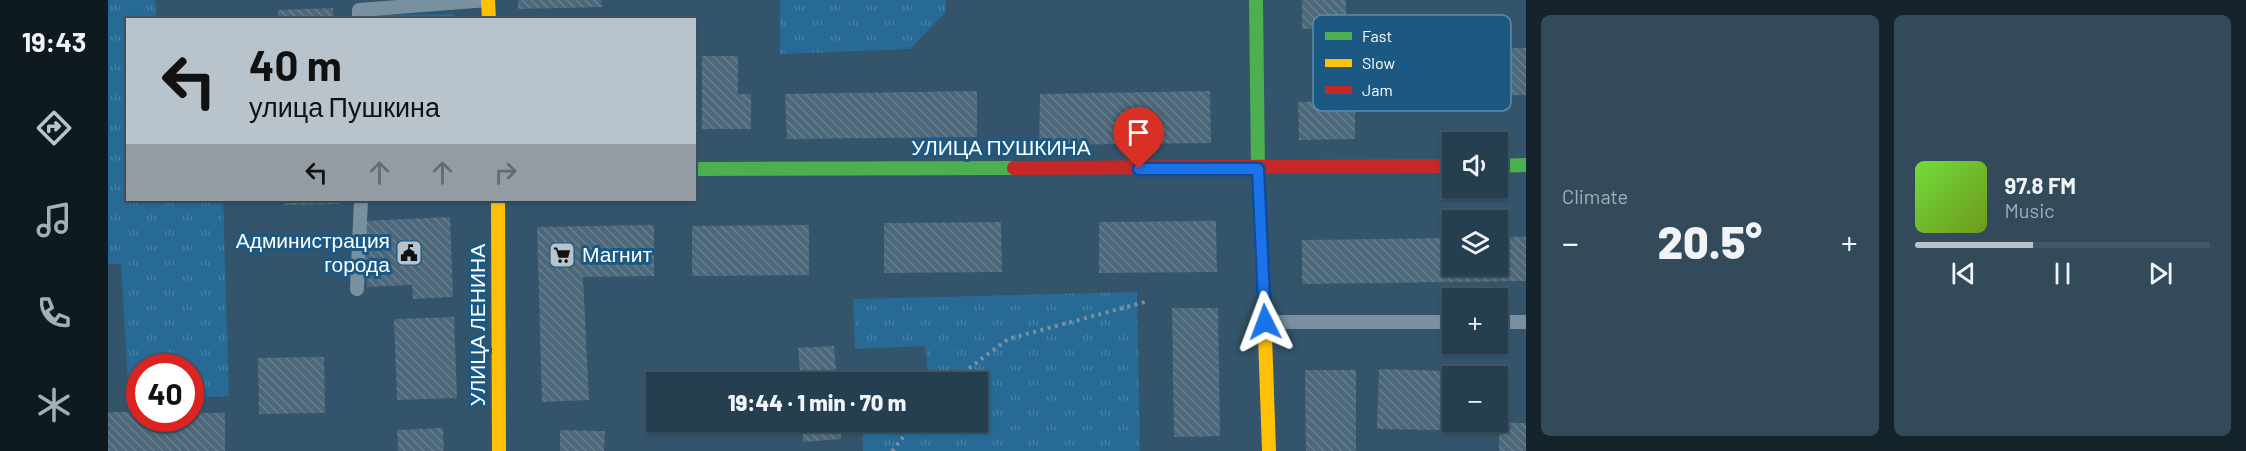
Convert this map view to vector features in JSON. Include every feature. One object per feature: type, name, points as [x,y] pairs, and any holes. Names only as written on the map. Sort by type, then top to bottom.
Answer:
[{"type":"street","points":[[488,0],[489,18]]},
{"type":"street","points":[[1256,0],[1258,169],[1269,451]]},
{"type":"street","points":[[1508,165],[1526,165]]},
{"type":"street","name":"УЛИЦА ПУШКИНА","points":[[696,169],[1258,169],[1442,166]]},
{"type":"street","name":"УЛИЦА ЛЕНИНА","points":[[498,201],[499,451]]},
{"type":"lane","points":[[359,18],[359,10],[488,0]]},
{"type":"lane","points":[[357,289],[361,201]]},
{"type":"lane","points":[[1265,322],[1442,322]]},
{"type":"lane","points":[[1508,322],[1526,322]]},
{"type":"path","points":[[964,372],[1008,339],[1145,302]]},
{"type":"path","points":[[892,451],[907,432]]},
{"type":"green space","points":[[108,0],[155,0],[156,18],[126,18],[126,201],[223,201],[229,396],[204,397],[204,354],[126,354],[121,264],[108,264]]},
{"type":"green space","points":[[780,0],[946,0],[946,12],[910,49],[780,54]]},
{"type":"green space","points":[[454,14],[455,18],[374,18],[373,15]]},
{"type":"green space","points":[[1137,292],[1140,451],[863,451],[862,432],[988,432],[988,372],[928,372],[925,346],[855,349],[853,299]]},
{"type":"building","points":[[518,0],[601,0],[602,7],[518,9]]},
{"type":"building","points":[[1302,0],[1346,0],[1346,15],[1313,15],[1313,29],[1302,29]]},
{"type":"building","points":[[333,8],[334,18],[278,18],[278,10]]},
{"type":"building","points":[[1511,48],[1526,48],[1526,95],[1511,95]]},
{"type":"building","points":[[702,56],[738,56],[738,94],[751,94],[751,129],[702,129]]},
{"type":"building","points":[[977,91],[977,137],[787,139],[785,94]]},
{"type":"building","points":[[1210,91],[1211,143],[1039,145],[1040,94]]},
{"type":"building","points":[[1313,101],[1313,111],[1355,111],[1355,139],[1299,140],[1298,102]]},
{"type":"building","points":[[285,201],[340,201],[340,204],[285,205]]},
{"type":"building","name":"Администрация города","points":[[450,217],[453,297],[413,299],[412,285],[367,287],[365,221]]},
{"type":"building","points":[[1216,221],[1217,272],[1099,273],[1099,222]]},
{"type":"building","points":[[1001,222],[1002,272],[884,273],[884,223]]},
{"type":"building","points":[[654,225],[654,276],[583,277],[589,400],[542,402],[537,227]]},
{"type":"building","points":[[809,225],[809,275],[692,276],[692,226]]},
{"type":"building","points":[[1508,237],[1526,237],[1526,281],[1302,284],[1302,240],[1442,238],[1442,276],[1508,276]]},
{"type":"building","points":[[1172,308],[1218,308],[1220,436],[1174,437]]},
{"type":"building","points":[[454,317],[457,398],[397,400],[394,319]]},
{"type":"building","points":[[834,346],[836,372],[800,372],[798,348]]},
{"type":"building","points":[[324,357],[325,413],[259,414],[258,358]]},
{"type":"building","points":[[1379,369],[1442,371],[1442,430],[1377,429]]},
{"type":"building","points":[[1305,370],[1356,370],[1356,451],[1306,451]]},
{"type":"building","points":[[108,412],[126,412],[126,432],[204,432],[204,413],[225,413],[225,451],[108,451]]},
{"type":"building","points":[[1508,423],[1526,423],[1526,451],[1499,451],[1499,432],[1508,432]]},
{"type":"building","points":[[443,428],[444,451],[398,451],[397,430]]},
{"type":"building","points":[[560,430],[605,431],[604,451],[560,451]]},
{"type":"building","points":[[802,432],[841,432],[841,439],[803,442]]},
{"type":"traffic: fast","points":[[1256,0],[1258,169],[1265,336]]},
{"type":"traffic: fast","points":[[1508,166],[1526,165]]},
{"type":"traffic: fast","points":[[696,169],[1014,168]]},
{"type":"traffic: slow","points":[[488,0],[489,18]]},
{"type":"traffic: slow","points":[[498,201],[499,451]]},
{"type":"traffic: slow","points":[[1265,336],[1269,451]]},
{"type":"traffic: jam","points":[[1014,168],[1442,166]]},
{"type":"place","name":"Администрация города","points":[[409,253]]},
{"type":"place","name":"Магнит","points":[[562,255]]},
{"type":"route","points":[[1139,169],[1258,169],[1265,322]]}]
